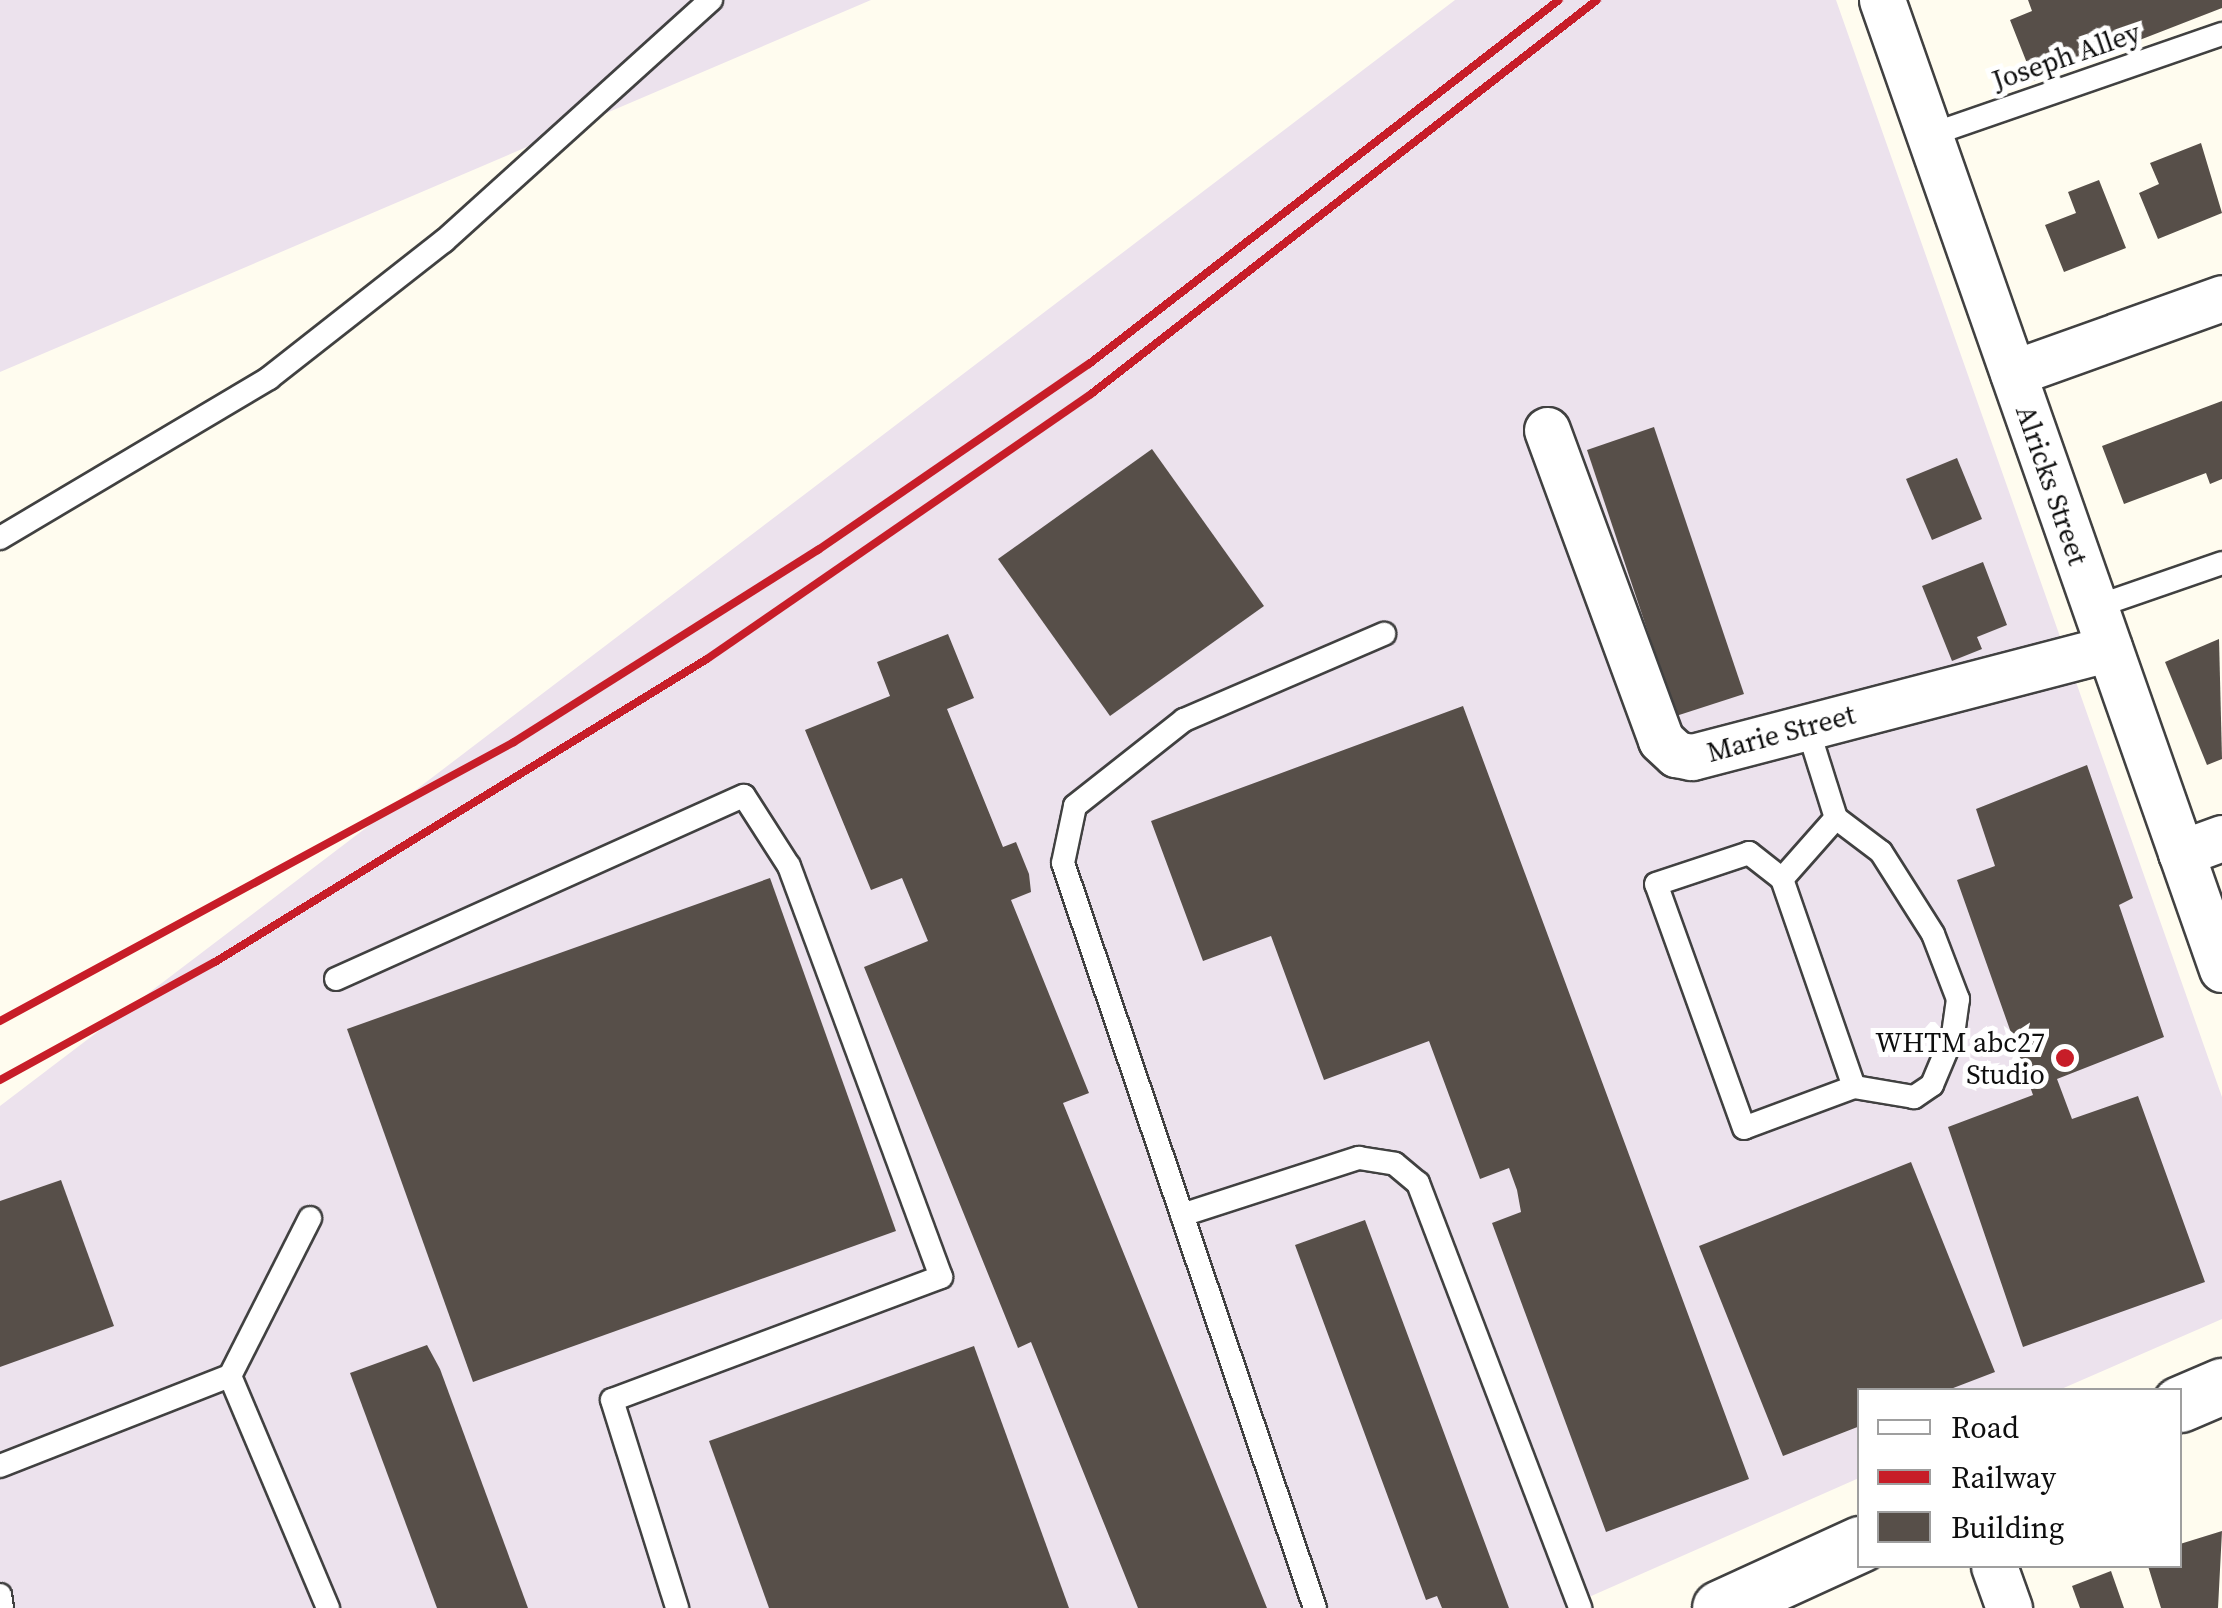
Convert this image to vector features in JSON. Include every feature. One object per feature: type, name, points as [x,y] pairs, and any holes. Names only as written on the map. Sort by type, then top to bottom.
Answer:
[{"type":"street","name":"Alricks Street","points":[[1882,0],[2102,628],[2202,846],[2222,970]]},
{"type":"street","points":[[2013,373],[2222,298]]},
{"type":"street","name":"Marie Street","points":[[1546,430],[1661,740],[1676,754],[1692,756],[1808,726],[2102,628]]},
{"type":"street","points":[[2182,1403],[2222,1386]]},
{"type":"street","points":[[1720,1608],[1857,1545]]},
{"type":"street","points":[[1995,1568],[2010,1608]]},
{"type":"lane","points":[[0,538],[269,378],[444,241],[711,0]]},
{"type":"lane","name":"Joseph Alley","points":[[1930,135],[2222,34]]},
{"type":"lane","points":[[2102,628],[2222,562]]},
{"type":"lane","points":[[1314,1608],[1063,863],[1076,806],[1184,720],[1384,634]]},
{"type":"lane","points":[[1808,726],[1836,818],[1882,852],[1933,934],[1958,999],[1953,1036],[1932,1085],[1914,1097],[1854,1088],[1744,1128],[1656,884],[1748,854],[1782,879],[1854,1088]]},
{"type":"lane","points":[[336,980],[744,796],[788,866],[941,1278],[612,1400],[677,1608]]},
{"type":"lane","points":[[1782,879],[1836,818]]},
{"type":"lane","points":[[1182,1215],[1360,1158],[1396,1164],[1418,1183],[1580,1608]]},
{"type":"lane","points":[[0,1466],[230,1376],[310,1218]]},
{"type":"lane","points":[[230,1376],[328,1608]]},
{"type":"lane","points":[[0,1594],[2,1608]]},
{"type":"shaded area","points":[[0,0],[871,0],[0,372]]},
{"type":"shaded area","points":[[1455,0],[1836,0],[2222,1097],[2222,1319],[2064,1388],[1857,1388],[1857,1479],[1564,1608],[0,1608],[0,1106]]},
{"type":"building","points":[[2028,0],[2222,0],[2222,8],[2034,81],[2010,20],[2032,11]]},
{"type":"building","points":[[2201,143],[2222,213],[2158,239],[2139,193],[2159,184],[2150,163]]},
{"type":"building","points":[[2099,180],[2126,248],[2064,272],[2045,225],[2076,213],[2068,192]]},
{"type":"building","points":[[2222,401],[2222,479],[2210,484],[2206,473],[2124,504],[2102,446]]},
{"type":"building","points":[[1654,427],[1744,694],[1676,716],[1587,450]]},
{"type":"building","points":[[1152,449],[1264,606],[1110,716],[998,559]]},
{"type":"building","points":[[1957,458],[1982,519],[1932,540],[1906,479]]},
{"type":"building","points":[[1983,562],[2007,625],[1977,637],[1982,649],[1952,661],[1922,586]]},
{"type":"building","points":[[948,634],[974,698],[947,709],[1003,847],[1016,842],[1029,874],[1031,892],[1011,900],[1089,1093],[1063,1103],[1267,1608],[1138,1608],[1031,1342],[1018,1348],[864,967],[928,941],[902,878],[871,890],[805,730],[890,696],[877,662]]},
{"type":"building","points":[[2219,639],[2222,759],[2207,765],[2165,662]]},
{"type":"building","points":[[1463,706],[1749,1479],[1606,1532],[1492,1223],[1521,1212],[1517,1190],[1509,1168],[1480,1179],[1429,1041],[1324,1080],[1271,936],[1203,961],[1151,821]]},
{"type":"building","name":"WHTM abc27 Studio","points":[[2087,765],[2133,898],[2119,905],[2164,1037],[2057,1079],[2072,1119],[2138,1096],[2205,1282],[2023,1347],[1948,1127],[2033,1095],[1957,880],[1995,866],[1976,809]]},
{"type":"building","points":[[770,878],[896,1231],[473,1382],[347,1029]]},
{"type":"building","points":[[1911,1162],[1995,1372],[1953,1388],[1857,1388],[1857,1427],[1783,1456],[1699,1246]]},
{"type":"building","points":[[61,1180],[114,1326],[0,1367],[0,1201]]},
{"type":"building","points":[[1365,1220],[1509,1608],[1442,1608],[1437,1596],[1426,1600],[1295,1245]]},
{"type":"building","points":[[427,1345],[440,1369],[528,1608],[437,1608],[350,1373]]},
{"type":"building","points":[[974,1346],[1069,1608],[769,1608],[709,1441]]},
{"type":"building","points":[[2222,1531],[2218,1608],[2161,1608],[2149,1568],[2182,1568],[2182,1543]]},
{"type":"building","points":[[2111,1571],[2124,1608],[2080,1608],[2072,1586]]},
{"type":"railway","points":[[0,1021],[514,742],[818,550],[1089,364],[1559,0]]},
{"type":"railway","points":[[0,1080],[215,962],[707,659],[1091,394],[1597,0]]},
{"type":"place","name":"WHTM abc27 Studio","points":[[2065,1058]]}]
